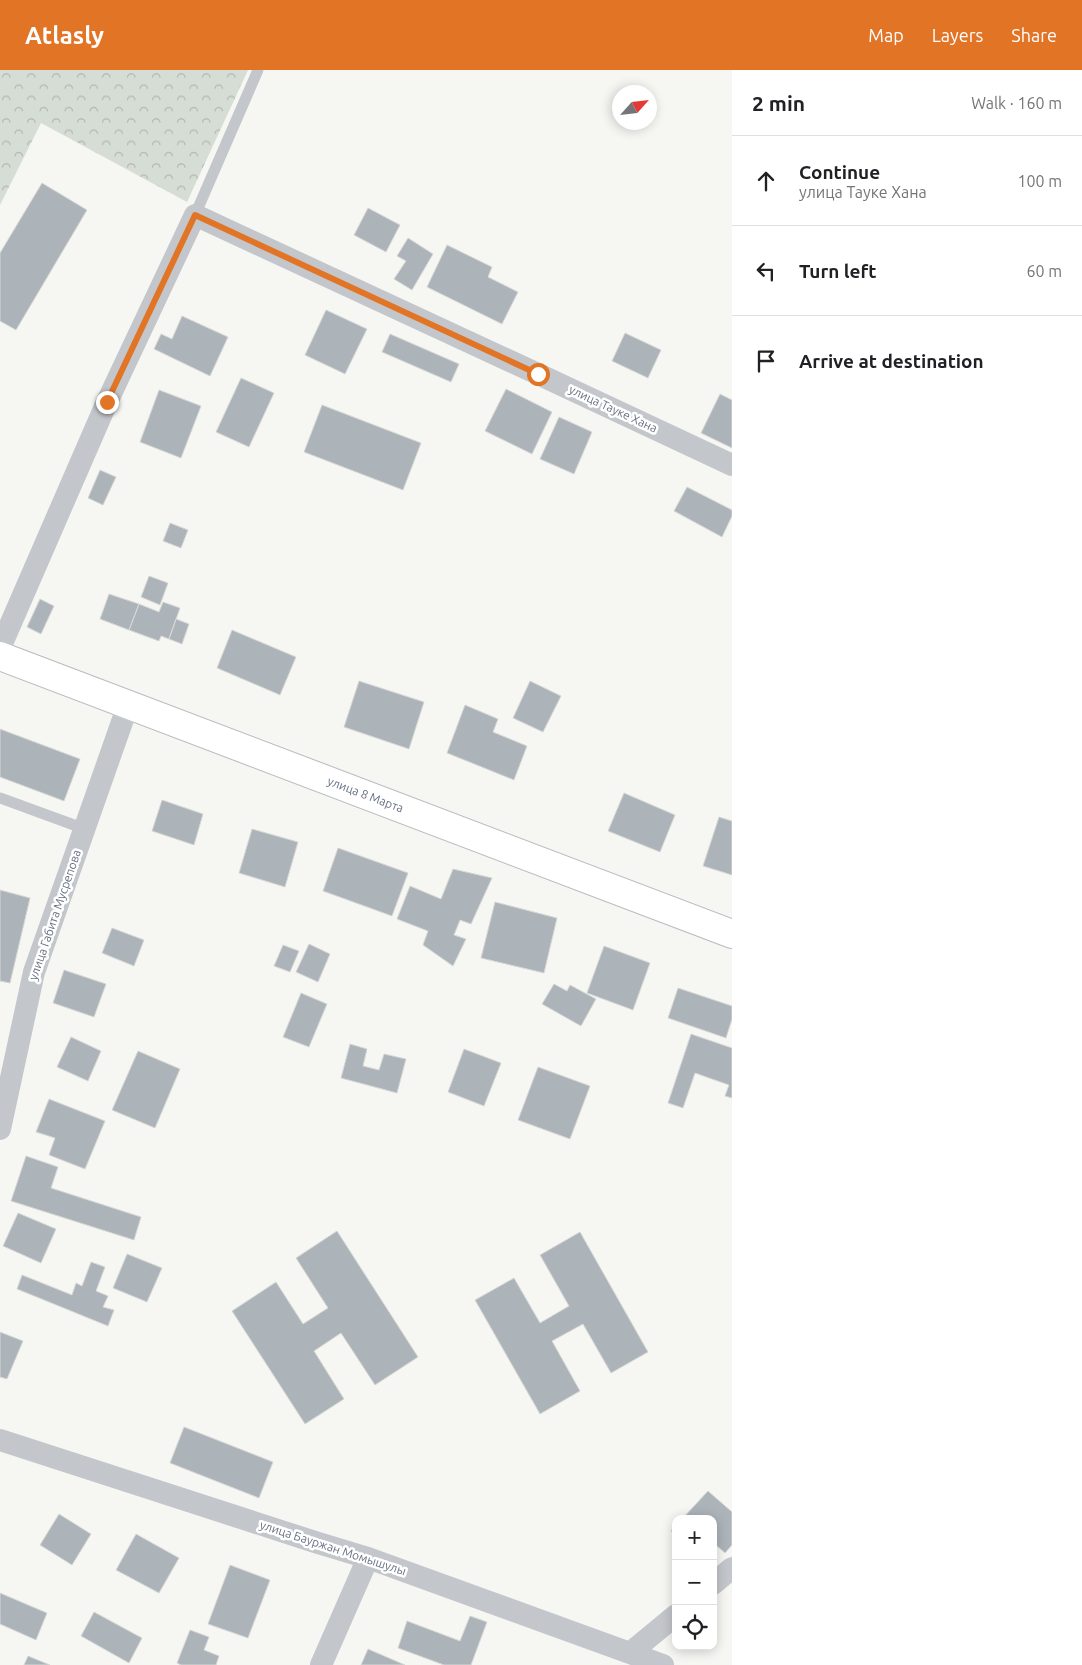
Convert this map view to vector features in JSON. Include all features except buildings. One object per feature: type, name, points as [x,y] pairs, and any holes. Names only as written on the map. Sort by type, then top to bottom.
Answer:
[{"type":"street","name":"улица Тауке Хана","points":[[195,215],[732,466]]},
{"type":"street","points":[[0,648],[107,402],[195,215]]},
{"type":"street","name":"улица 8 Марта","points":[[0,656],[732,934]]},
{"type":"street","name":"улица Габита Мусрепова","points":[[0,1130],[34,972],[128,705]]},
{"type":"street","name":"улица Бауржан Момышулы","points":[[0,1440],[368,1558],[663,1665]]},
{"type":"street","points":[[322,1665],[368,1558]]},
{"type":"street","points":[[717,1581],[732,1568]]},
{"type":"street","points":[[630,1653],[672,1618]]},
{"type":"lane","points":[[195,215],[258,70]]},
{"type":"lane","points":[[0,798],[85,829]]},
{"type":"green space","points":[[0,70],[248,70],[187,202],[41,123],[0,205]]},
{"type":"route","points":[[107,402],[195,215],[538,374]]}]
